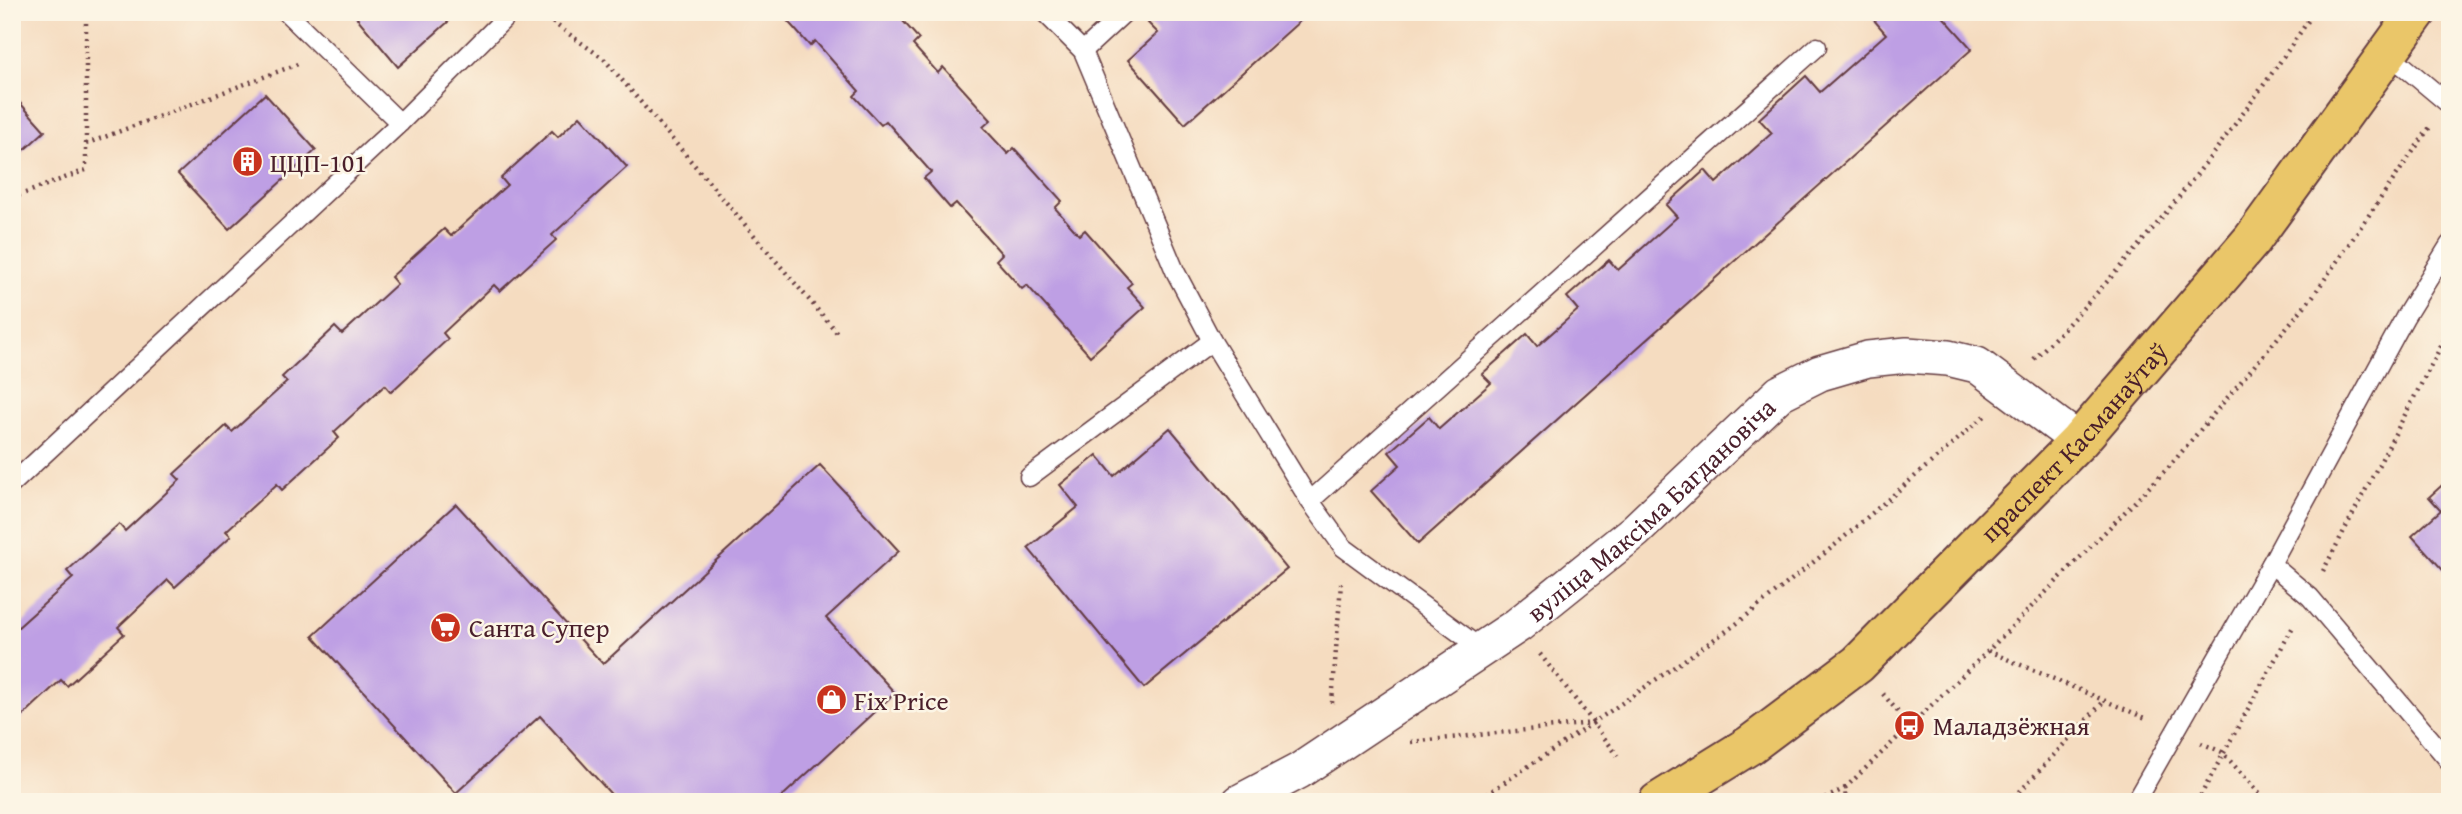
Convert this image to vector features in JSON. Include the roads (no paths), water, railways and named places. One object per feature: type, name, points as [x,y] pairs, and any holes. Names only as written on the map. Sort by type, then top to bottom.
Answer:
[{"type":"main road","name":"праспект Касманаўтаў","points":[[1658,802],[1749,745],[1858,664],[2079,441],[2252,240],[2417,12]]},
{"type":"street","name":"вуліца Максіма Багдановіча","points":[[1240,802],[1299,771],[1518,625],[1635,531],[1780,393],[1820,373],[1868,359],[1907,355],[1948,358],[1977,365],[2079,441]]},
{"type":"lane","points":[[286,12],[400,123]]},
{"type":"lane","points":[[12,484],[400,123],[511,12]]},
{"type":"lane","points":[[1044,12],[1083,51],[1175,271],[1212,341],[1310,501],[1343,547],[1480,648]]},
{"type":"lane","points":[[1083,51],[1125,12]]},
{"type":"lane","points":[[1310,501],[1818,47]]},
{"type":"lane","points":[[2389,54],[2450,105]]},
{"type":"lane","points":[[2135,802],[2272,564],[2406,317],[2450,244]]},
{"type":"lane","points":[[1029,477],[1212,341]]},
{"type":"lane","points":[[2272,564],[2310,597],[2450,762]]},
{"type":"place","name":"ЦЦП-101","points":[[247,162]]},
{"type":"place","name":"Санта Супер","points":[[446,627]]},
{"type":"place","name":"Fix Price","points":[[831,700]]},
{"type":"place","name":"Маладзёжная","points":[[1910,725]]}]
